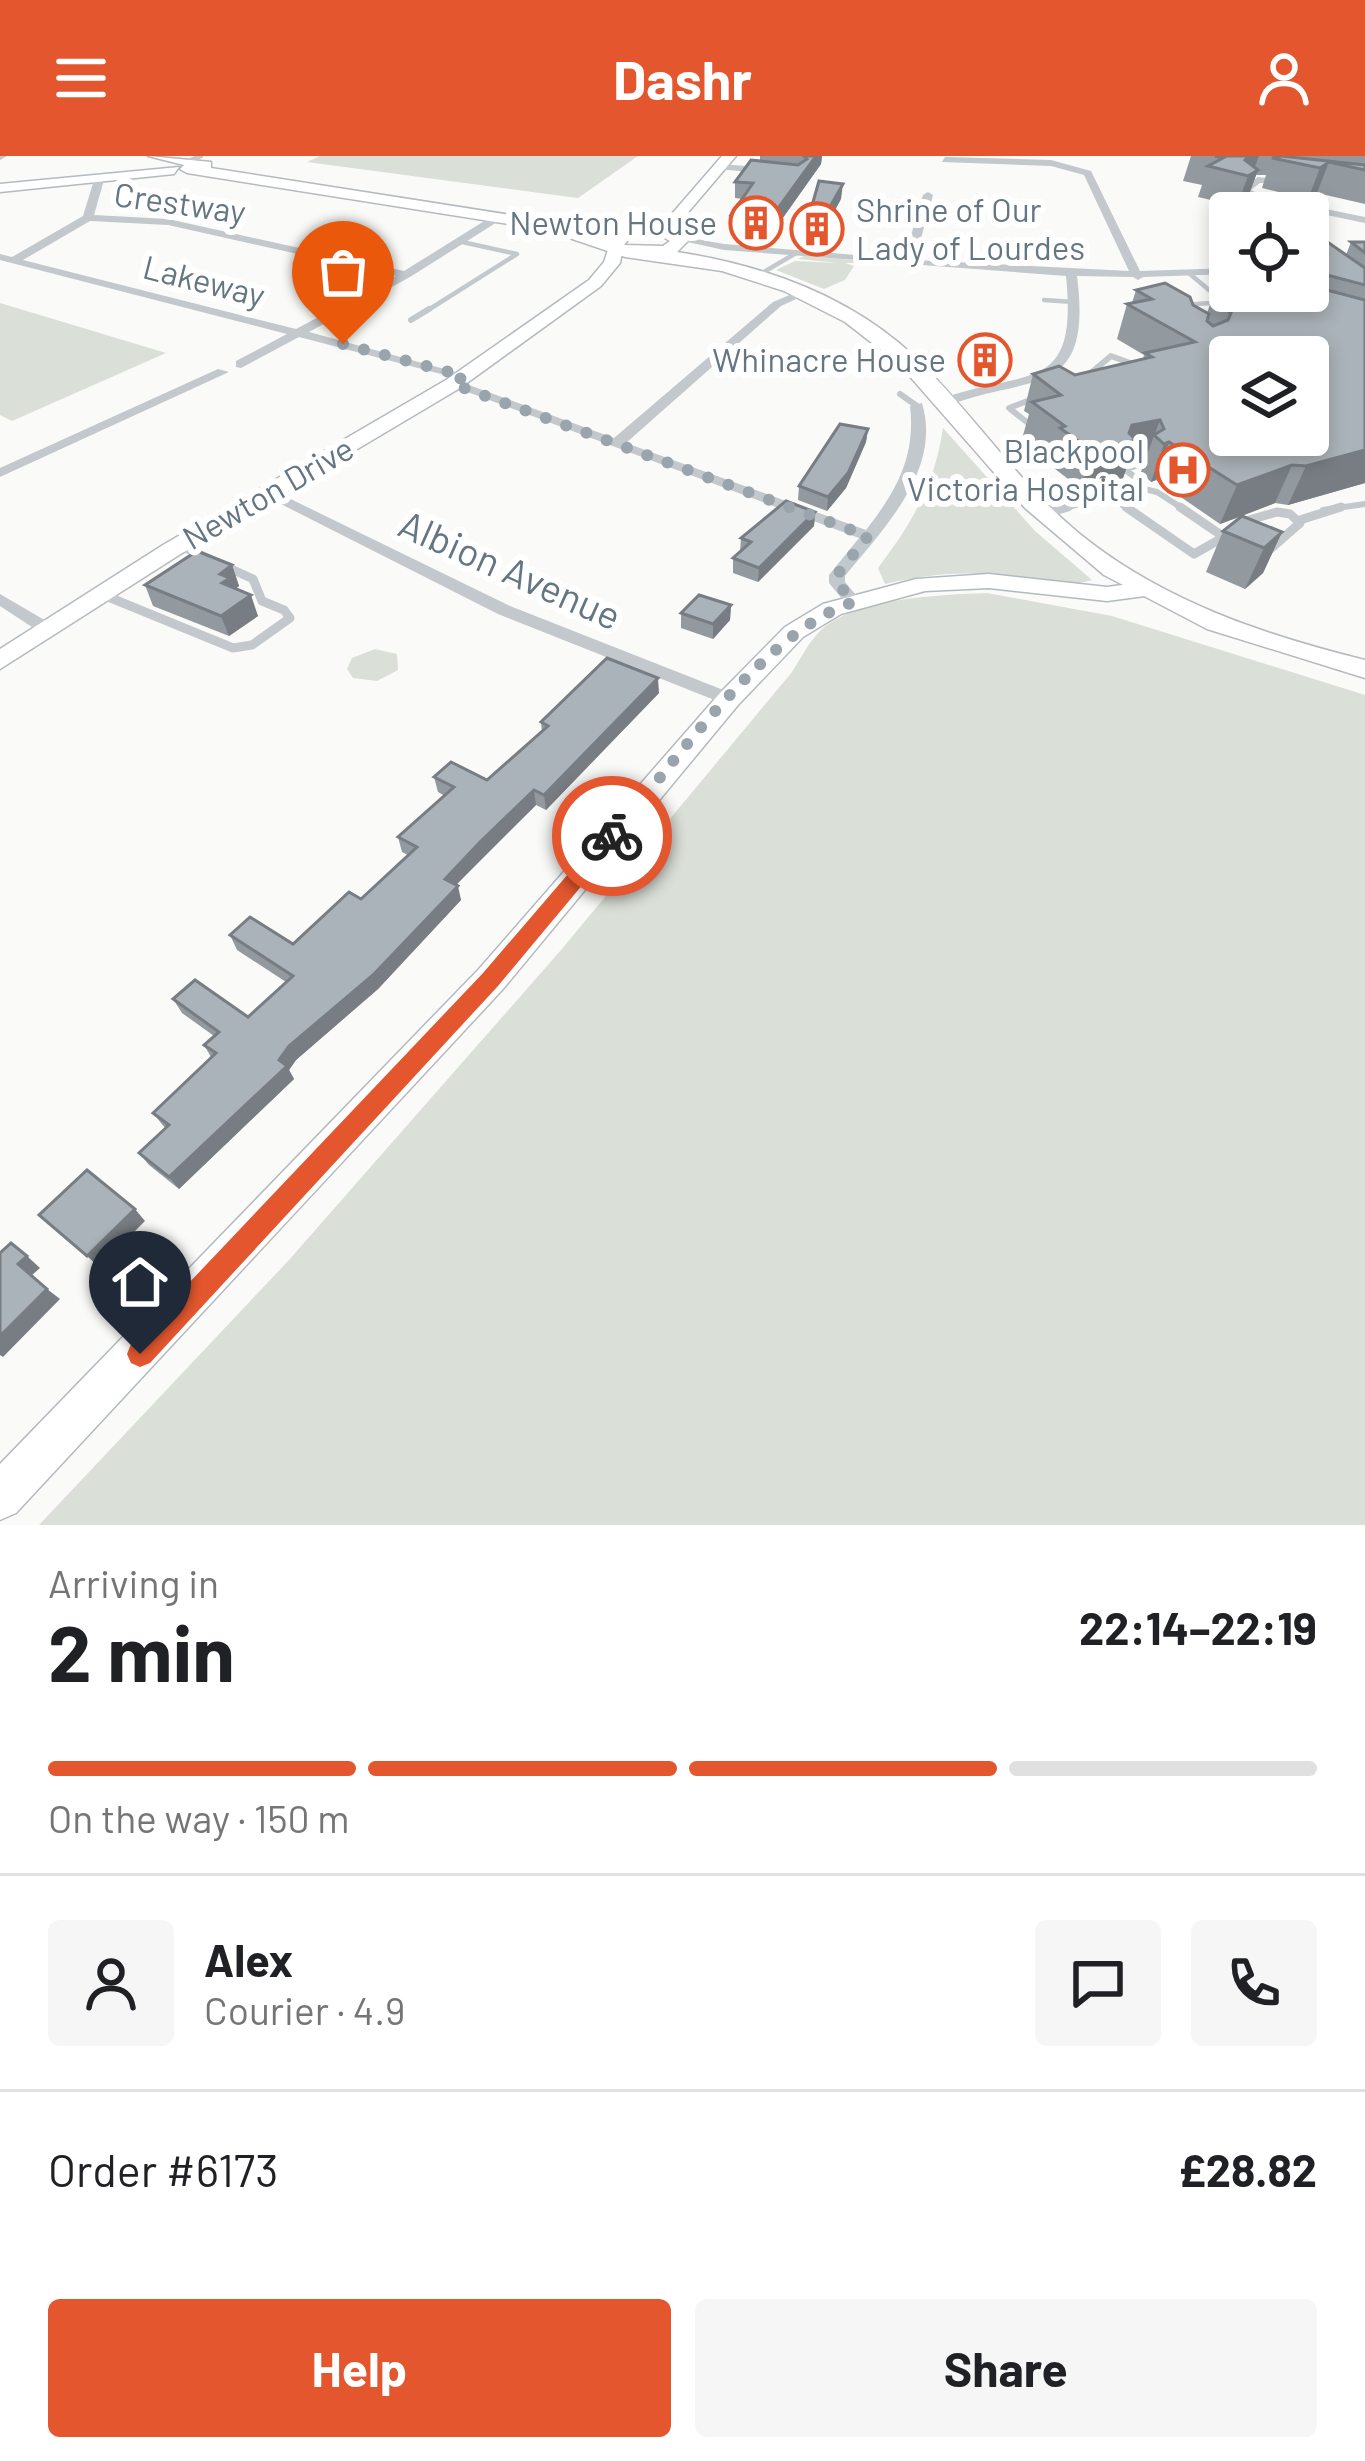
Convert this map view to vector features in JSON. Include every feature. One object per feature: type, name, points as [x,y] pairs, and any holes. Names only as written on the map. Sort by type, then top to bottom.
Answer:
[{"type":"main road","points":[[123,156],[630,231],[657,230],[721,262],[803,292],[872,331],[904,359],[930,398],[1044,514],[1083,548],[1145,589],[1247,635],[1365,669]]},
{"type":"main road","points":[[678,239],[670,223],[725,162]]},
{"type":"main road","points":[[0,188],[135,177],[179,163],[579,233],[631,253],[721,262]]},
{"type":"main road","points":[[615,247],[614,238],[683,206]]},
{"type":"main road","points":[[658,254],[678,239]]},
{"type":"main road","name":"Newton Drive","points":[[595,283],[612,263],[615,247]]},
{"type":"main road","name":"Newton Drive","points":[[0,661],[179,545],[459,380],[595,283],[658,254]]},
{"type":"main road","points":[[0,1497],[491,980],[729,698],[811,619],[854,602],[943,582],[989,581],[1107,594],[1145,589]]},
{"type":"street","points":[[945,160],[1052,164],[1088,173],[1138,277]]},
{"type":"street","points":[[725,162],[778,172]]},
{"type":"street","points":[[7,259],[88,218],[99,180]]},
{"type":"street","points":[[1313,183],[1258,180],[1244,191],[1365,220]]},
{"type":"street","points":[[909,262],[928,195]]},
{"type":"street","points":[[241,364],[406,275],[498,217]]},
{"type":"street","name":"Crestway","points":[[88,218],[168,222],[406,275]]},
{"type":"street","points":[[678,239],[1071,274],[1138,277],[1209,273]]},
{"type":"street","name":"Lakeway","points":[[7,259],[302,333],[459,380],[868,536]]},
{"type":"street","points":[[930,398],[1040,381],[1073,348],[1071,274]]},
{"type":"street","points":[[617,443],[777,304],[803,292]]},
{"type":"street","points":[[0,473],[223,372]]},
{"type":"street","points":[[930,398],[994,388]]},
{"type":"street","points":[[854,602],[837,583],[837,575],[902,491],[930,398]]},
{"type":"street","name":"Albion Avenue","points":[[268,492],[504,610],[729,698]]},
{"type":"street","points":[[0,599],[47,629]]},
{"type":"lane","points":[[411,320],[517,254],[462,242]]},
{"type":"lane","points":[[759,275],[796,253]]},
{"type":"lane","points":[[1190,274],[1209,290]]},
{"type":"lane","points":[[1044,300],[1074,302]]},
{"type":"lane","points":[[1169,307],[1209,301]]},
{"type":"lane","points":[[1108,340],[1111,356]]},
{"type":"lane","points":[[904,359],[939,353]]},
{"type":"lane","points":[[1074,386],[1111,356],[1125,358],[1145,372],[1131,380]]},
{"type":"lane","points":[[1017,383],[1047,395],[1009,408],[1033,427]]},
{"type":"lane","points":[[900,394],[930,398]]},
{"type":"lane","points":[[1140,488],[1144,484],[1124,469],[1144,464]]},
{"type":"lane","points":[[1044,514],[1140,488],[1157,492],[1224,537],[1263,552],[1300,520],[1324,510],[1365,504]]},
{"type":"lane","points":[[1109,496],[1194,554],[1267,514],[1285,513],[1300,520]]},
{"type":"lane","points":[[100,594],[233,649],[252,645],[290,618],[262,601],[253,579],[179,545]]},
{"type":"shaded area","points":[[320,156],[638,156],[578,198],[307,162]]},
{"type":"shaded area","points":[[798,259],[890,263],[845,263],[854,266],[845,280],[824,289],[776,270],[795,261],[839,263]]},
{"type":"shaded area","points":[[0,303],[166,353],[12,421],[0,415]]},
{"type":"shaded area","points":[[943,428],[1035,531],[1092,580],[1051,583],[955,574],[885,584],[878,568],[920,502]]},
{"type":"shaded area","points":[[987,593],[1112,616],[1365,695],[1365,1525],[39,1525],[289,1260],[561,950],[792,672],[819,632],[854,611],[876,605]]},
{"type":"shaded area","points":[[375,649],[397,654],[398,670],[377,681],[353,678],[347,669],[352,658]]},
{"type":"building","points":[[804,156],[816,156],[771,218],[731,215],[753,183],[735,182],[751,160],[798,165],[807,159]]},
{"type":"building","points":[[1215,156],[1249,156],[1245,160],[1258,170],[1248,176],[1208,166],[1223,158]]},
{"type":"building","points":[[1281,156],[1365,165],[1365,170],[1329,162],[1320,168],[1272,158]]},
{"type":"building","points":[[819,181],[843,184],[816,231],[805,230]]},
{"type":"building","points":[[1329,243],[1365,268],[1365,285],[1329,276]]},
{"type":"building","points":[[1165,283],[1209,314],[1207,321],[1213,326],[1228,320],[1230,312],[1329,312],[1329,291],[1365,300],[1365,450],[1306,466],[1292,465],[1237,485],[1169,442],[1164,444],[1154,435],[1164,429],[1160,420],[1132,425],[1129,433],[1136,440],[1092,451],[1032,402],[1061,395],[1033,374],[1059,366],[1075,375],[1195,342],[1127,304],[1152,299],[1136,290]]},
{"type":"building","points":[[840,424],[868,429],[848,473],[828,497],[799,486]]},
{"type":"building","points":[[786,501],[815,512],[759,568],[733,558],[751,542],[741,538]]},
{"type":"building","points":[[1242,516],[1282,532],[1264,548],[1223,531]]},
{"type":"building","points":[[197,551],[232,565],[220,574],[230,578],[222,583],[251,595],[221,616],[145,585]]},
{"type":"building","points":[[699,595],[731,605],[713,624],[681,613]]},
{"type":"building","points":[[607,658],[658,678],[544,795],[534,790],[480,842],[445,879],[458,886],[373,975],[289,1046],[279,1060],[287,1066],[169,1177],[139,1153],[169,1125],[153,1113],[216,1053],[204,1045],[219,1032],[173,999],[195,980],[248,1017],[293,976],[230,935],[250,917],[293,944],[349,892],[361,899],[417,847],[398,837],[454,787],[434,777],[451,762],[487,780],[548,726],[541,722]]},
{"type":"building","points":[[87,1170],[135,1209],[87,1256],[39,1215]]},
{"type":"building","points":[[11,1243],[27,1256],[18,1264],[47,1289],[0,1336],[0,1253]]},
{"type":"way so far","points":[[343,344],[464,376],[453,384],[868,536],[837,575],[837,583],[854,602],[811,619],[794,632],[729,698],[612,836]]},
{"type":"place","name":"Newton House","points":[[756,223]]},
{"type":"place","name":"Shrine of Our Lady of Lourdes","points":[[817,229]]},
{"type":"place","name":"Whinacre House","points":[[985,360]]},
{"type":"place","name":"Blackpool Victoria Hospital","points":[[1183,470]]},
{"type":"route","points":[[140,1354],[491,980],[612,836]]}]
